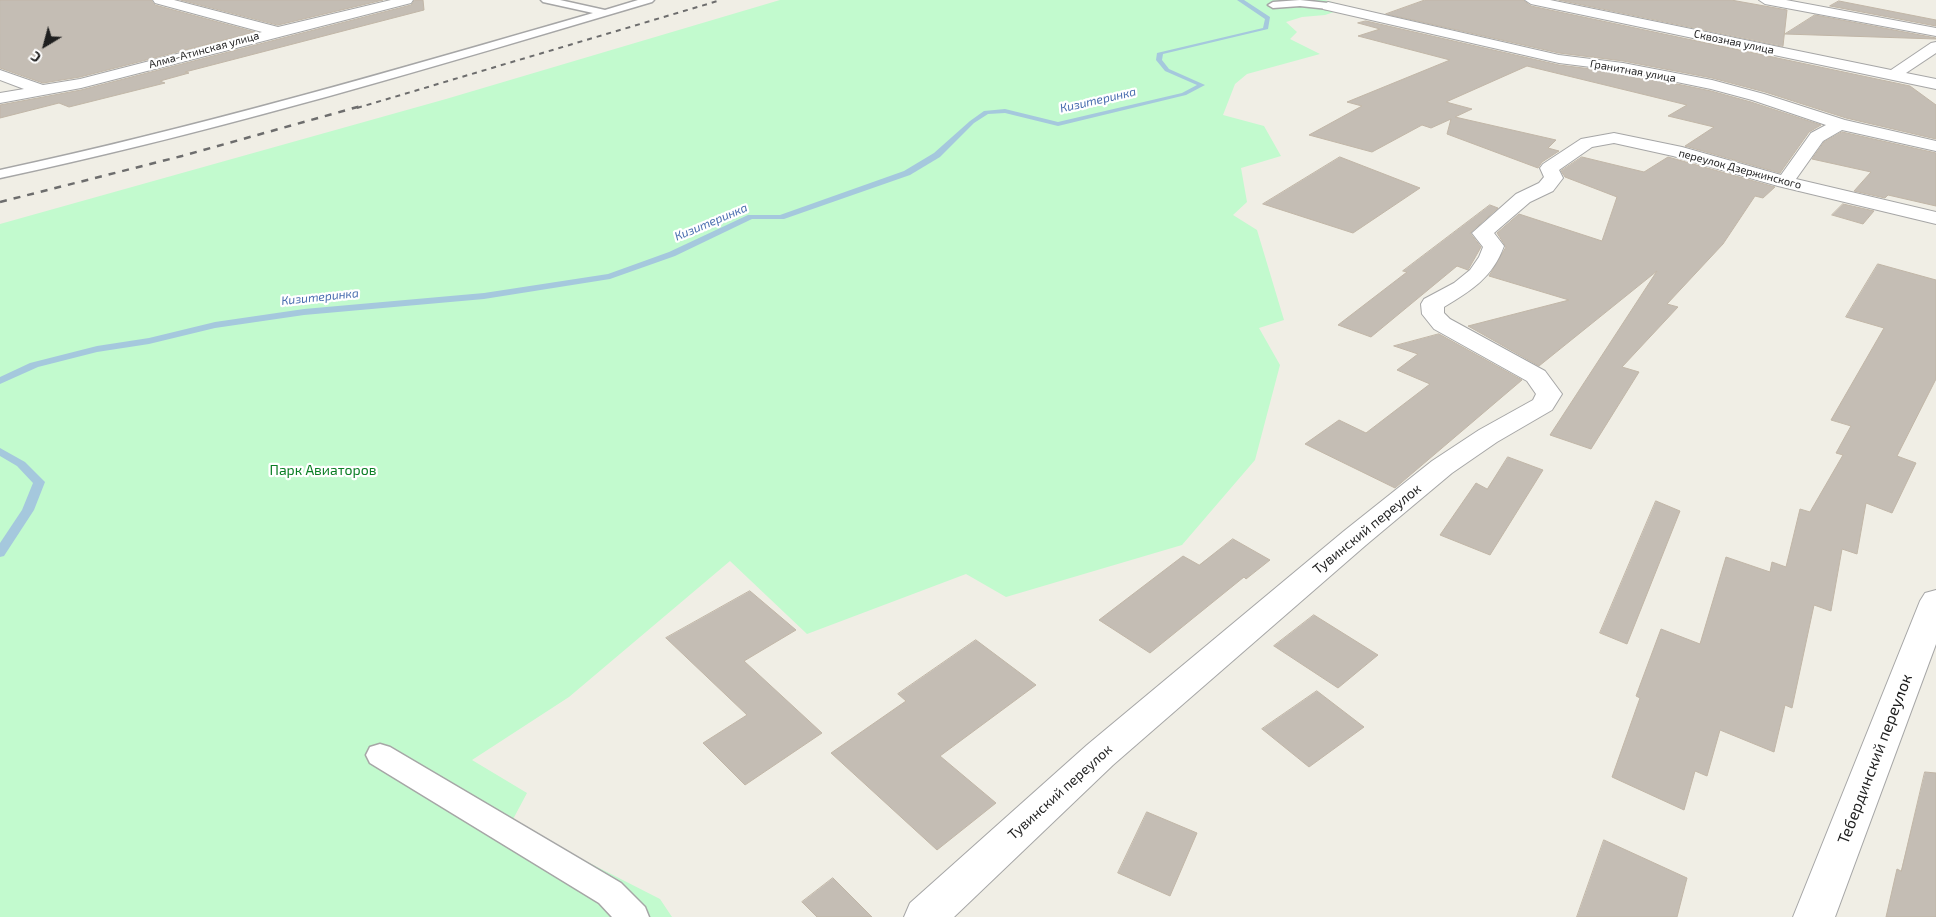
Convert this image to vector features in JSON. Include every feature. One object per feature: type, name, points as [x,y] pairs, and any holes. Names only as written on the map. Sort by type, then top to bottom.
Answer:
[{"type":"street","points":[[159,0],[276,32]]},
{"type":"street","name":"Алма-Атинская улица","points":[[0,98],[81,83],[408,0]]},
{"type":"street","name":"Сквозная улица","points":[[1531,0],[1936,84]]},
{"type":"street","points":[[1765,0],[1936,32]]},
{"type":"street","name":"Гранитная улица","points":[[1328,6],[1558,59],[1623,68],[1712,85],[1758,97],[1840,124],[1936,146]]},
{"type":"street","points":[[1894,75],[1936,46]]},
{"type":"street","points":[[0,75],[43,90]]},
{"type":"street","points":[[1785,182],[1817,137],[1840,124]]},
{"type":"street","name":"переулок Дзержинского","points":[[1550,168],[1587,143],[1614,138],[1676,151],[1785,182],[1936,218]]},
{"type":"street","name":"Тувинский переулок","points":[[925,917],[1100,755],[1354,538],[1442,468],[1488,436],[1543,405],[1549,394],[1536,376],[1442,324],[1433,314],[1432,304],[1470,282],[1490,258],[1494,246],[1482,233],[1523,198],[1546,188],[1554,178],[1550,168]]},
{"type":"street","name":"Тебердинский переулок","points":[[1814,917],[1936,601]]},
{"type":"lane","points":[[546,0],[605,13]]},
{"type":"lane","points":[[0,174],[133,146],[318,96],[649,0]]},
{"type":"lane","points":[[1273,5],[1300,3],[1328,6]]},
{"type":"lane","points":[[380,755],[610,893],[633,917]]},
{"type":"green space","name":"Парк Авиаторов","points":[[780,0],[1325,0],[1349,7],[1325,15],[1302,17],[1286,22],[1297,32],[1290,39],[1320,54],[1247,74],[1235,84],[1223,115],[1264,126],[1281,156],[1241,168],[1247,202],[1233,215],[1257,230],[1284,320],[1259,328],[1280,365],[1255,460],[1182,545],[1006,597],[966,574],[807,634],[730,561],[569,697],[472,760],[527,793],[511,823],[660,899],[672,917],[0,917],[0,224],[446,99]]},
{"type":"building","points":[[0,0],[151,0],[155,5],[255,32],[80,77],[43,83],[0,68]]},
{"type":"building","points":[[181,0],[383,0],[278,25]]},
{"type":"building","points":[[415,0],[423,0],[424,10],[185,72],[189,73],[160,81],[165,83],[69,107],[59,103],[0,118],[0,105],[81,90],[411,5]]},
{"type":"building","points":[[1425,0],[1523,0],[1531,6],[1910,86],[1936,105],[1936,139],[1846,118],[1765,92],[1712,78],[1623,61],[1559,53],[1386,14]]},
{"type":"building","points":[[1559,0],[1731,0],[1787,10],[1783,46]]},
{"type":"building","points":[[1839,1],[1936,20],[1936,26],[1830,6]]},
{"type":"building","points":[[1815,15],[1936,38],[1936,39],[1785,34]]},
{"type":"building","points":[[1366,21],[1559,65],[1623,73],[1711,91],[1821,125],[1809,132],[1780,173],[1685,146],[1714,127],[1668,116],[1687,105],[1527,66],[1446,102],[1472,109],[1455,117],[1556,140],[1548,148],[1559,151],[1542,162],[1538,168],[1447,134],[1451,119],[1431,128],[1422,125],[1372,152],[1309,135],[1362,106],[1347,102],[1450,60],[1358,36],[1380,29],[1358,23]]},
{"type":"building","points":[[1842,132],[1936,153],[1936,206],[1888,195],[1885,198],[1854,191],[1871,172],[1812,159],[1824,142]]},
{"type":"building","points":[[1340,157],[1420,188],[1353,233],[1263,204]]},
{"type":"building","points":[[1582,157],[1644,172],[1668,157],[1775,187],[1763,198],[1755,196],[1723,244],[1667,304],[1678,307],[1622,367],[1639,372],[1591,449],[1550,435],[1657,271],[1539,366],[1468,326],[1569,300],[1489,276],[1506,247],[1497,233],[1519,214],[1602,241],[1617,197],[1565,177],[1561,171]]},
{"type":"building","points":[[1843,204],[1874,211],[1863,224],[1832,215]]},
{"type":"building","points":[[1490,205],[1498,208],[1470,233],[1481,247],[1468,270],[1457,266],[1371,337],[1338,325],[1407,272],[1403,271]]},
{"type":"building","points":[[1878,264],[1936,280],[1936,379],[1897,456],[1916,463],[1892,513],[1866,503],[1857,554],[1842,549],[1831,611],[1814,605],[1792,708],[1785,705],[1774,752],[1720,730],[1707,776],[1695,771],[1684,810],[1612,777],[1640,698],[1636,696],[1661,629],[1700,644],[1726,557],[1770,572],[1772,562],[1786,567],[1800,509],[1810,512],[1843,455],[1836,453],[1851,426],[1831,420],[1884,328],[1846,317]]},
{"type":"building","points":[[1439,334],[1522,380],[1395,488],[1305,444],[1339,420],[1366,433],[1430,384],[1397,370],[1418,354],[1394,346]]},
{"type":"building","points":[[1508,457],[1543,470],[1490,555],[1440,535],[1476,483],[1487,489]]},
{"type":"building","points":[[1656,501],[1680,511],[1627,644],[1600,633]]},
{"type":"building","points":[[1233,539],[1270,560],[1246,579],[1244,577],[1150,653],[1099,620],[1183,556],[1199,565]]},
{"type":"building","points":[[750,591],[796,630],[744,661],[822,733],[745,785],[703,743],[747,715],[666,638]]},
{"type":"building","points":[[1314,615],[1378,655],[1338,688],[1274,646]]},
{"type":"building","points":[[976,640],[1036,685],[940,756],[996,803],[937,850],[831,753],[906,701],[898,694]]},
{"type":"building","points":[[1317,691],[1364,727],[1309,767],[1262,729]]},
{"type":"building","points":[[1925,772],[1936,773],[1936,917],[1886,917],[1897,869],[1901,871]]},
{"type":"building","points":[[1147,812],[1197,833],[1170,896],[1118,873]]},
{"type":"building","points":[[1604,840],[1687,878],[1677,917],[1577,917]]},
{"type":"building","points":[[833,878],[872,917],[817,917],[802,902]]},
{"type":"waterway","name":"Кизитеринка","points":[[0,381],[34,365],[97,349],[149,341],[215,325],[304,312],[484,296],[610,276],[672,254],[751,217],[781,217],[907,173],[937,155],[972,122],[986,112],[1005,111],[1058,124],[1184,94],[1202,85],[1167,70],[1159,60],[1160,53],[1265,29],[1268,18],[1240,0]]},
{"type":"waterway","name":"Кизитеринка","points":[[0,451],[21,464],[39,482],[28,510],[0,553]]},
{"type":"railway","points":[[357,108],[721,0]]},
{"type":"railway","points":[[0,202],[182,156],[361,106]]}]
